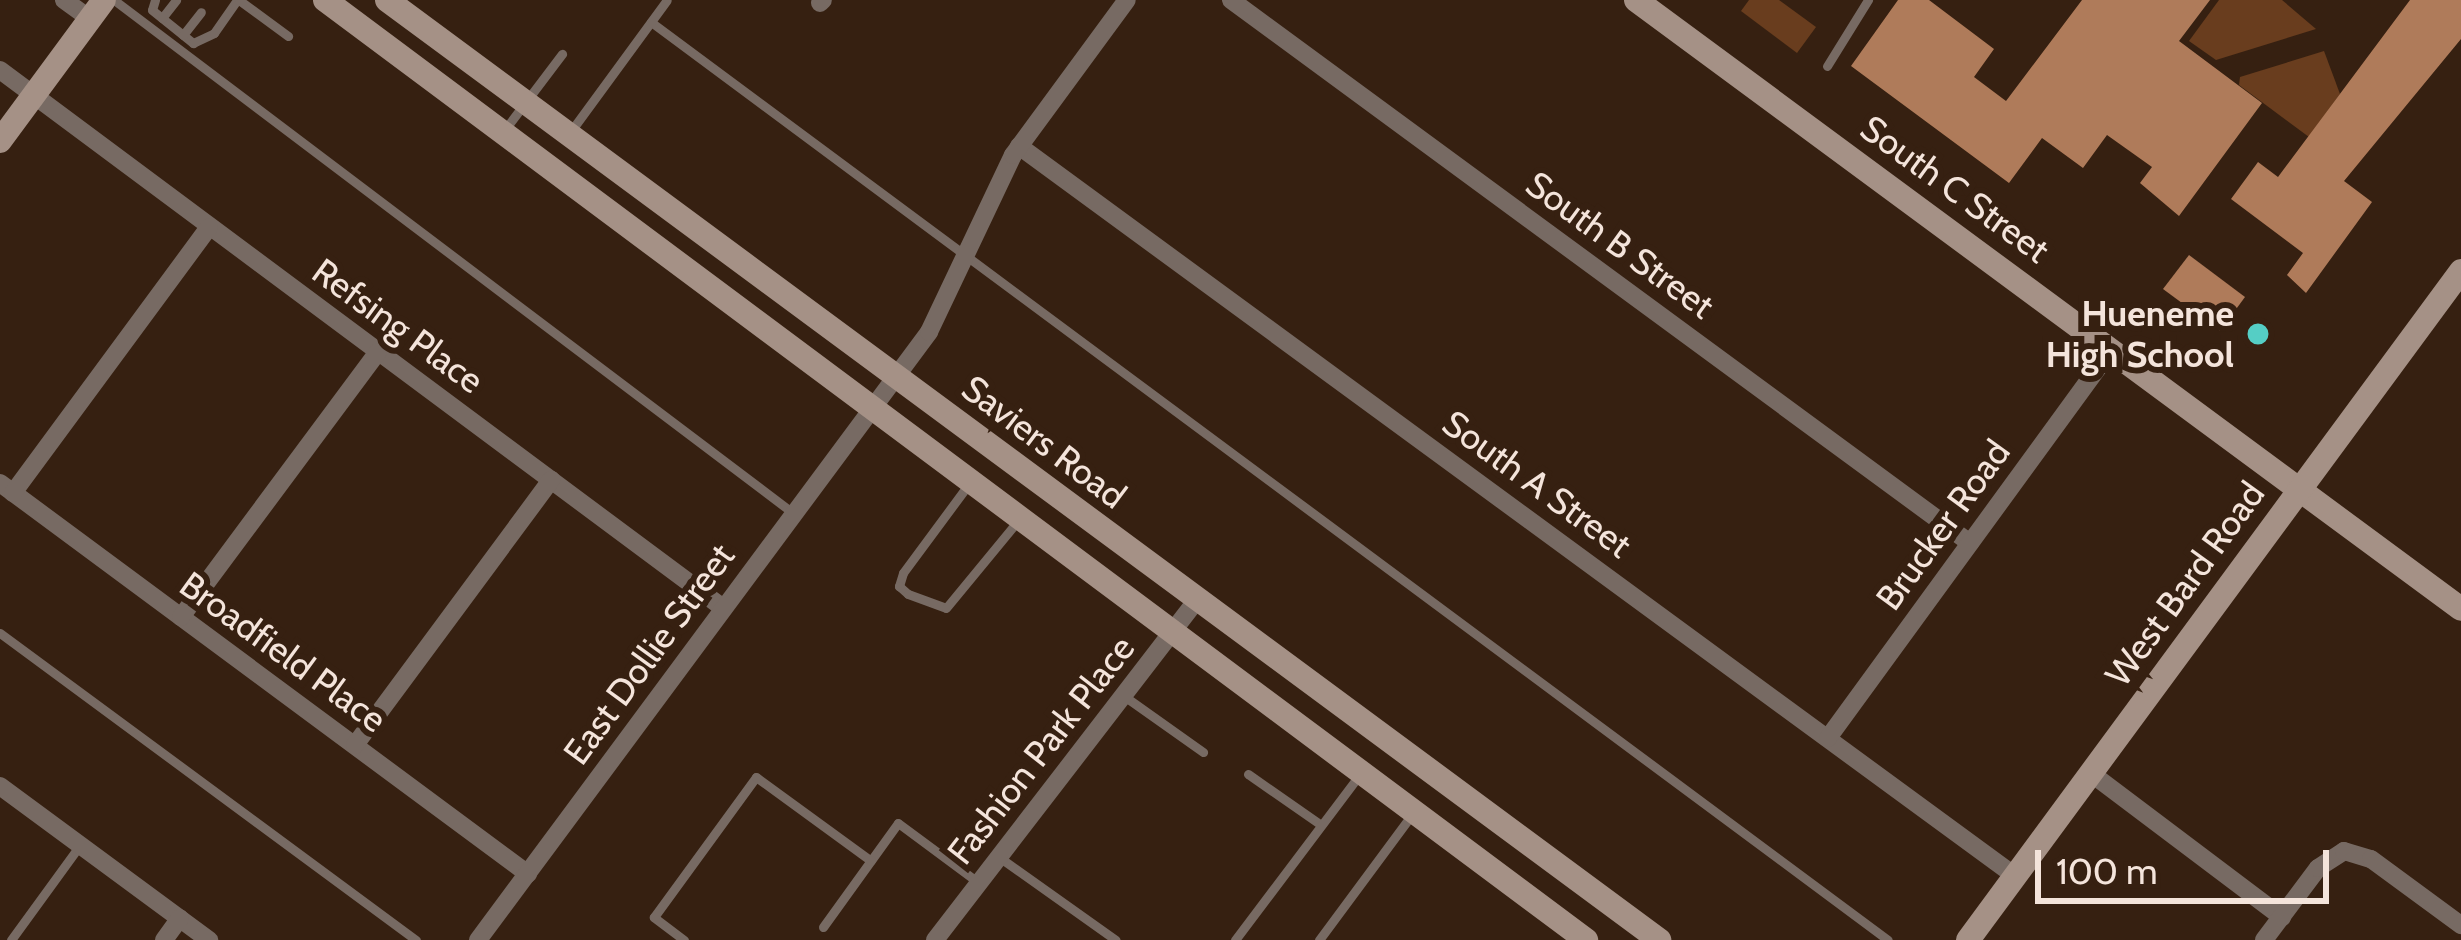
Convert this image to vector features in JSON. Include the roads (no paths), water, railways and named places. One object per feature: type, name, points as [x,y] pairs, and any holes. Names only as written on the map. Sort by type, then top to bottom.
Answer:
[{"type":"main road","name":"Saviers Road","points":[[325,0],[1586,940]]},
{"type":"main road","name":"Saviers Road","points":[[388,0],[1659,940]]},
{"type":"main road","name":"South C Street","points":[[1636,0],[2461,609]]},
{"type":"main road","points":[[0,141],[97,10]]},
{"type":"main road","name":"West Bard Road","points":[[1968,940],[2461,271]]},
{"type":"street","points":[[64,0],[97,10]]},
{"type":"street","name":"East Dollie Street","points":[[478,940],[896,376],[966,263],[1019,146],[1127,0]]},
{"type":"street","name":"South B Street","points":[[1231,0],[1970,543]]},
{"type":"street","name":"Refsing Place","points":[[0,70],[723,608]]},
{"type":"street","name":"South A Street","points":[[1019,146],[2015,876]]},
{"type":"street","points":[[6,488],[209,227]]},
{"type":"street","name":"Brucker Road","points":[[1828,738],[2111,350]]},
{"type":"street","points":[[181,617],[378,352]]},
{"type":"street","points":[[355,746],[551,480]]},
{"type":"street","name":"Broadfield Place","points":[[6,488],[528,874]]},
{"type":"street","name":"Fashion Park Place","points":[[935,940],[1198,600]]},
{"type":"street","points":[[2092,774],[2282,917]]},
{"type":"street","points":[[0,786],[209,940]]},
{"type":"street","points":[[2264,940],[2324,861],[2344,851],[2371,859],[2461,925]]},
{"type":"street","points":[[164,940],[180,918]]},
{"type":"lane","points":[[114,0],[793,513]]},
{"type":"lane","points":[[155,0],[162,18],[193,43],[214,33],[238,0],[287,36]]},
{"type":"lane","points":[[162,18],[176,0]]},
{"type":"lane","points":[[568,135],[667,0]]},
{"type":"lane","points":[[1827,66],[1868,0]]},
{"type":"lane","points":[[167,40],[201,12]]},
{"type":"lane","points":[[651,22],[966,263],[1888,940]]},
{"type":"lane","points":[[503,132],[562,54]]},
{"type":"lane","points":[[971,481],[904,573],[899,586],[908,594],[946,608],[1021,517]]},
{"type":"lane","points":[[0,632],[416,940]]},
{"type":"lane","points":[[1124,696],[1203,752]]},
{"type":"lane","points":[[1248,774],[1321,825]]},
{"type":"lane","points":[[1235,940],[1360,774]]},
{"type":"lane","points":[[684,940],[654,917],[756,777],[871,861]]},
{"type":"lane","points":[[1324,938],[1413,813]]},
{"type":"lane","points":[[823,927],[898,823],[979,883]]},
{"type":"lane","points":[[11,940],[80,845]]},
{"type":"lane","points":[[999,856],[1116,940]]},
{"type":"place","name":"Hueneme High School","points":[[2258,334]]}]
